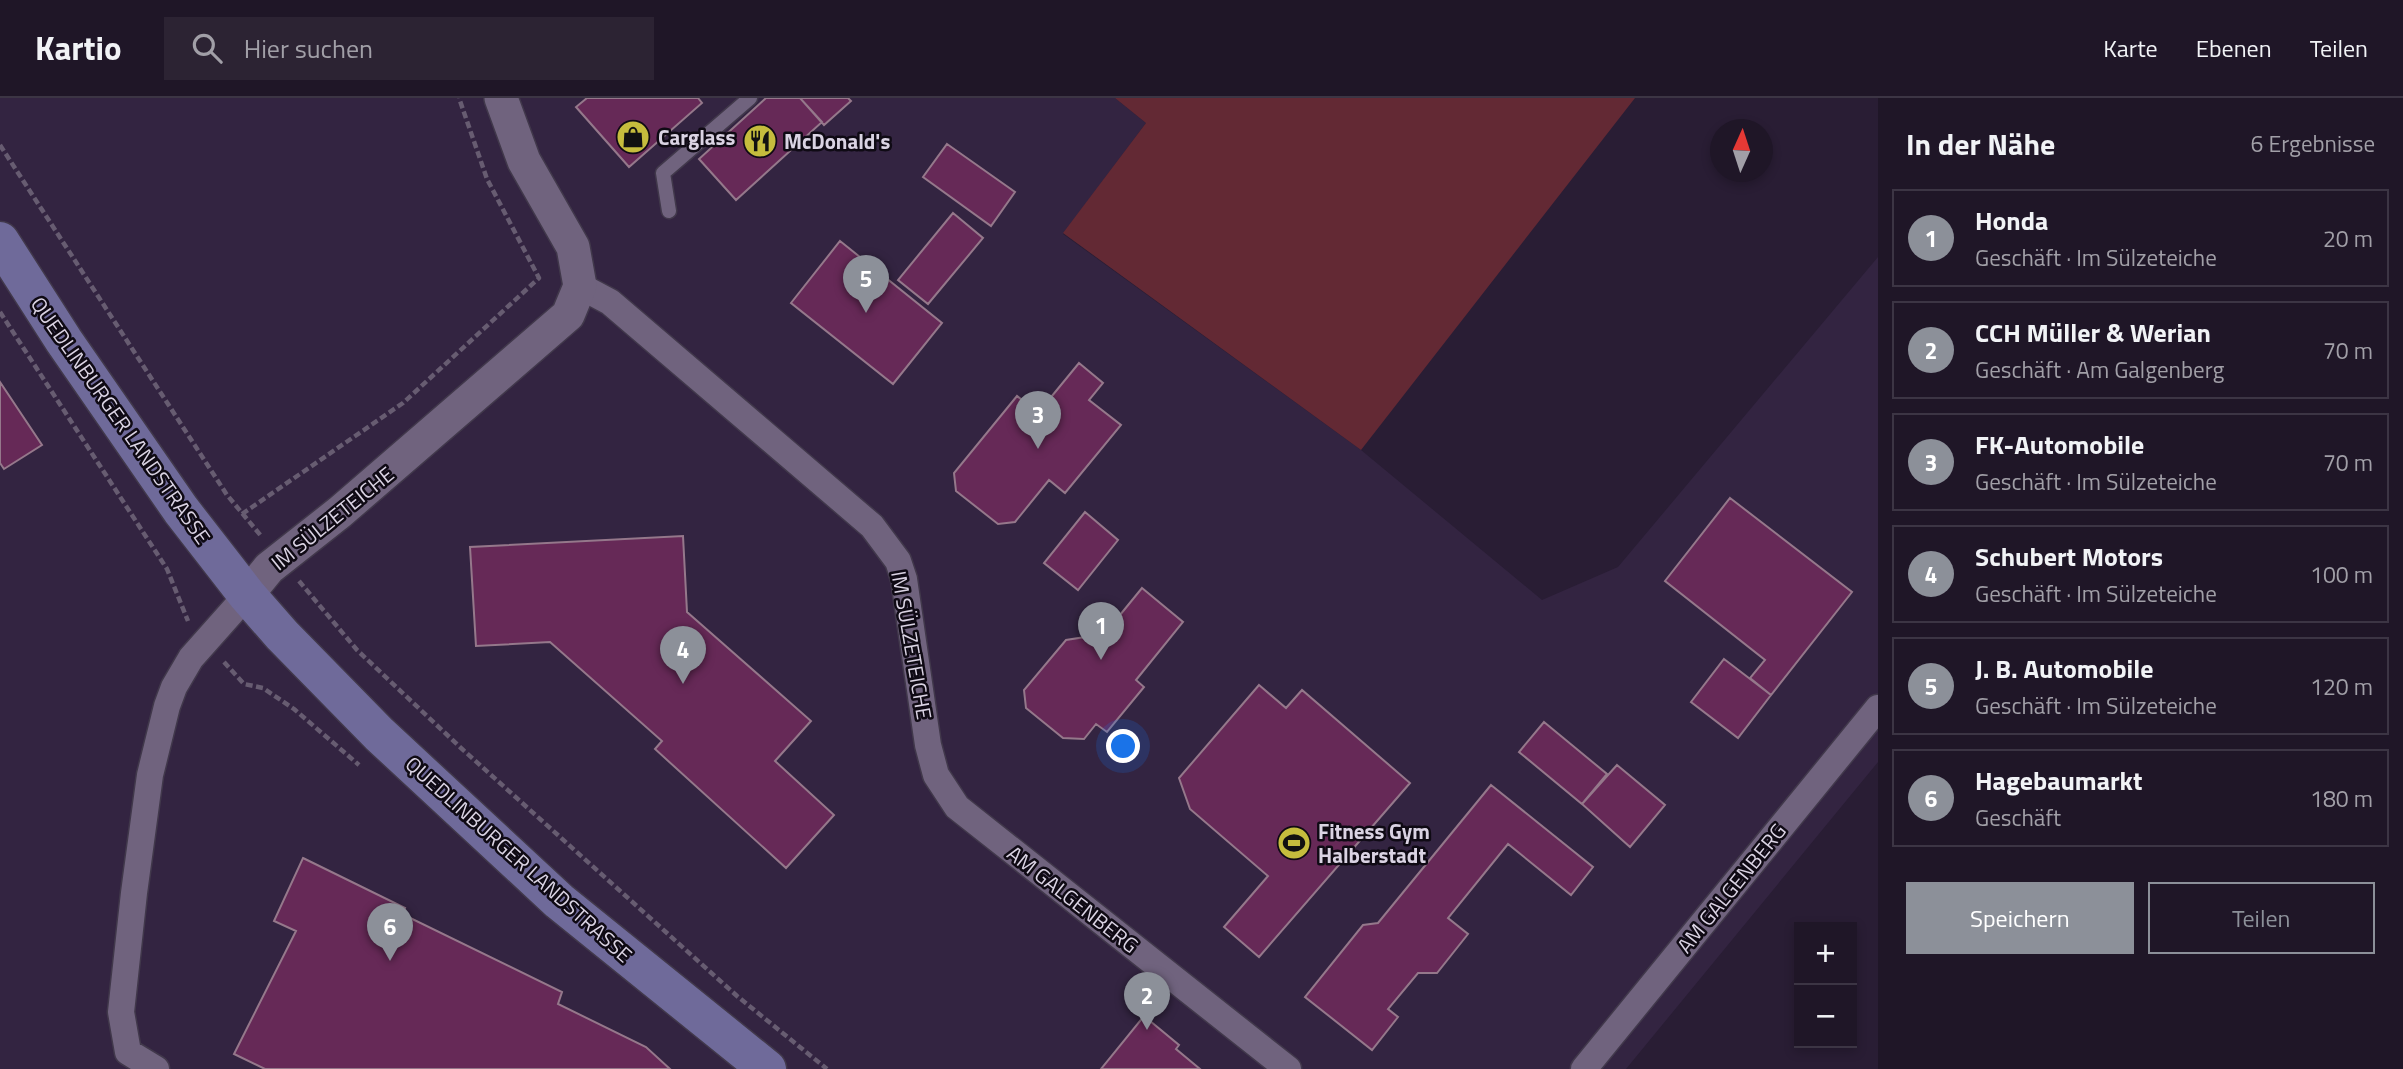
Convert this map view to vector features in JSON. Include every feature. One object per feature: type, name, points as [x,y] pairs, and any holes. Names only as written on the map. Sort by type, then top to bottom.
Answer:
[{"type":"main road","name":"QUEDLINBURGER LANDSTRASSE","points":[[0,241],[121,425],[205,542],[247,595],[340,696],[559,901],[767,1069]]},
{"type":"street","points":[[501,98],[524,161],[573,247],[580,286]]},
{"type":"street","name":"IM SÜLZETEICHE","points":[[156,1069],[128,1052],[121,1012],[150,775],[174,687],[191,658],[219,630],[269,568],[340,512],[568,315],[580,286],[610,302],[872,526],[898,561],[904,579],[929,746],[936,775],[957,807]]},
{"type":"street","name":"AM GALGENBERG","points":[[1584,1069],[1878,708]]},
{"type":"street","name":"AM GALGENBERG","points":[[957,807],[1288,1069]]},
{"type":"lane","points":[[669,211],[663,173],[750,98]]},
{"type":"path","points":[[242,514],[403,403],[539,278],[487,179],[459,98]]},
{"type":"path","points":[[0,145],[227,495],[357,650],[737,996],[827,1069]]},
{"type":"shaded area","points":[[0,98],[1115,98],[1146,123],[1063,234],[1361,450],[1542,600],[1618,567],[1878,257],[1878,762],[1626,1069],[0,1069]]},
{"type":"shaded area","points":[[1115,98],[1635,98],[1361,450],[1063,233],[1146,123]]},
{"type":"building","name":"Carglass","points":[[587,98],[698,98],[702,103],[629,167],[576,107]]},
{"type":"building","name":"McDonald's","points":[[766,98],[800,98],[822,122],[736,200],[699,159]]},
{"type":"building","points":[[800,98],[848,98],[851,101],[824,125]]},
{"type":"building","points":[[947,144],[1015,192],[991,226],[923,177]]},
{"type":"building","points":[[953,213],[983,238],[928,304],[898,280]]},
{"type":"building","points":[[840,241],[942,323],[893,384],[791,303]]},
{"type":"building","points":[[1079,363],[1103,383],[1089,400],[1121,425],[1065,493],[1049,480],[1015,522],[998,524],[956,491],[954,473],[1017,396],[1038,413]]},
{"type":"building","points":[[0,382],[42,445],[4,469],[0,463]]},
{"type":"building","points":[[1730,498],[1852,592],[1771,695],[1750,678],[1765,660],[1665,581]]},
{"type":"building","points":[[1085,512],[1118,540],[1078,590],[1044,563]]},
{"type":"building","points":[[683,536],[687,612],[811,721],[775,761],[834,815],[786,868],[655,749],[662,741],[550,642],[476,646],[470,547]]},
{"type":"building","points":[[1142,588],[1183,622],[1136,680],[1144,687],[1107,732],[1096,724],[1084,739],[1063,738],[1026,708],[1024,690],[1066,640],[1085,637],[1100,617],[1111,626]]},
{"type":"building","points":[[1724,659],[1771,695],[1738,738],[1691,702]]},
{"type":"building","name":"Fitness Gym Halberstadt","points":[[1259,685],[1286,708],[1302,690],[1410,783],[1259,957],[1224,927],[1268,876],[1190,809],[1179,778]]},
{"type":"building","points":[[1544,722],[1607,774],[1582,804],[1519,752]]},
{"type":"building","points":[[1617,765],[1665,805],[1630,847],[1582,804]]},
{"type":"building","points":[[1491,785],[1593,867],[1571,895],[1508,844],[1448,918],[1468,934],[1437,973],[1418,973],[1388,1009],[1398,1017],[1372,1050],[1305,997],[1363,925],[1378,923]]},
{"type":"building","points":[[303,858],[405,908],[402,914],[562,992],[558,1004],[646,1047],[670,1069],[265,1069],[234,1054],[296,931],[274,921]]},
{"type":"building","points":[[1144,1016],[1179,1045],[1176,1049],[1200,1069],[1101,1069]]},
{"type":"place","name":"Carglass","points":[[633,137]]},
{"type":"place","name":"McDonald's","points":[[760,141]]},
{"type":"place","name":"J. B. Automobile","points":[[866,313]]},
{"type":"place","name":"FK-Automobile","points":[[1038,449]]},
{"type":"place","name":"Honda","points":[[1101,660]]},
{"type":"place","name":"Schubert Motors","points":[[683,684]]},
{"type":"place","name":"Fitness Gym Halberstadt","points":[[1294,843]]},
{"type":"place","name":"Hagebaumarkt","points":[[390,961]]},
{"type":"place","name":"CCH Müller & Werian","points":[[1147,1030]]}]
